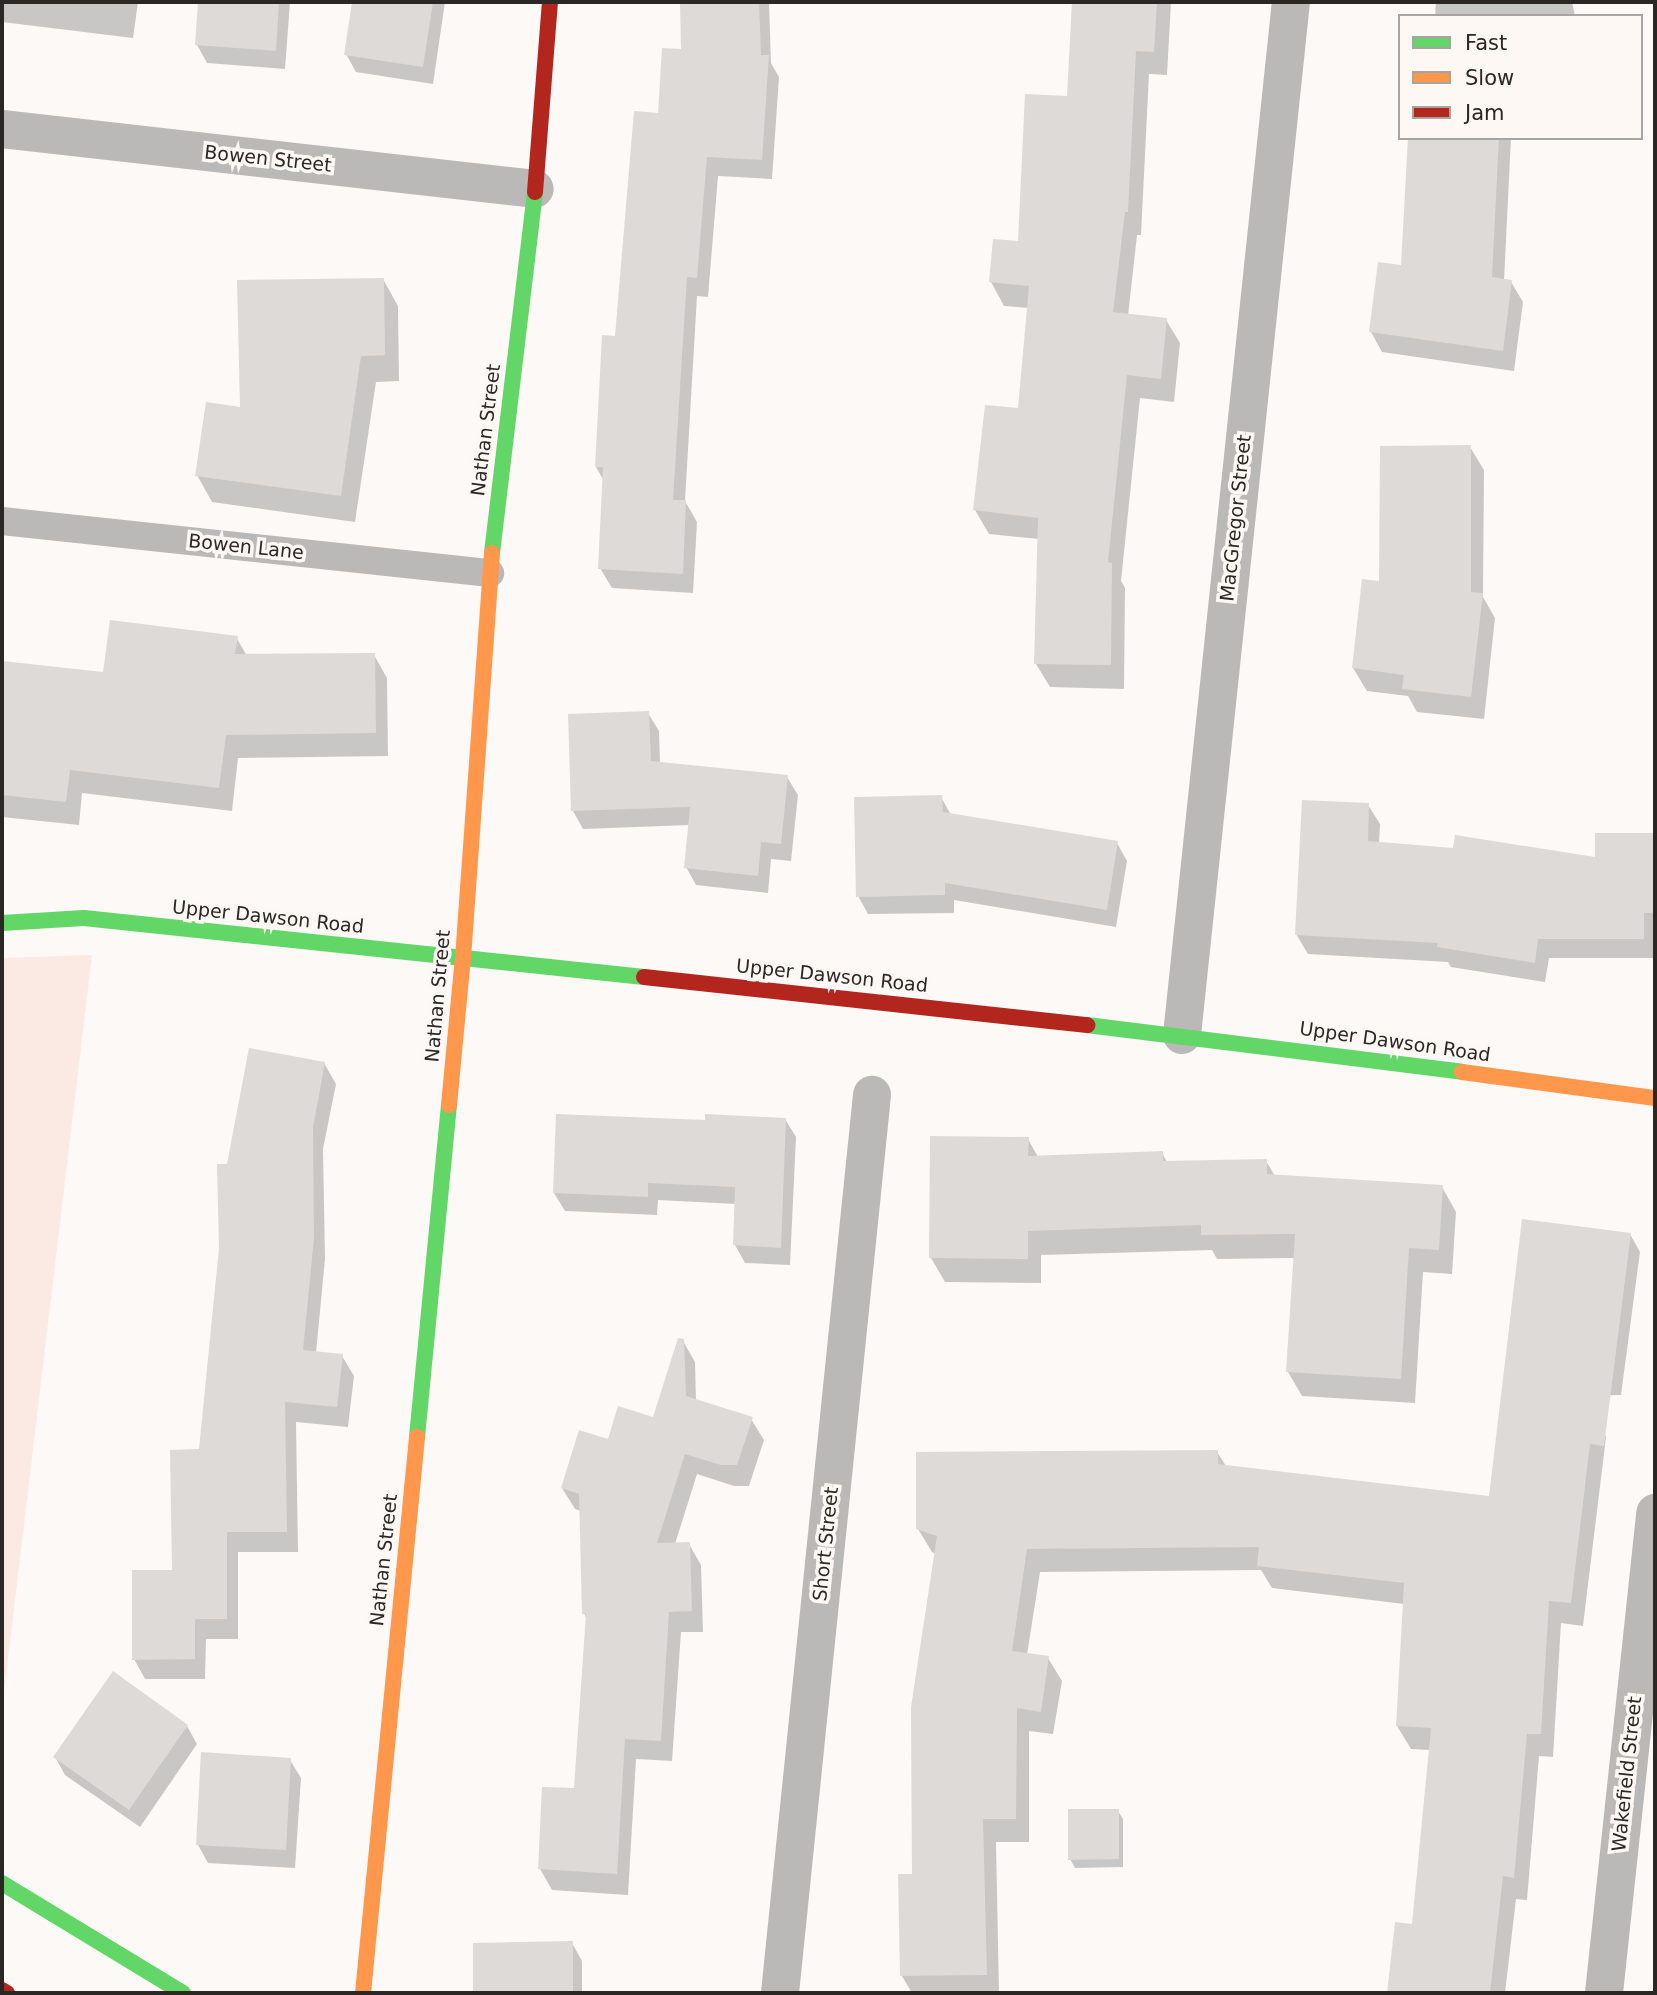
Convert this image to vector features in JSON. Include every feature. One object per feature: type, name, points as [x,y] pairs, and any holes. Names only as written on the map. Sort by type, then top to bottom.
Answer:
[{"type":"main road","name":"Nathan Street","points":[[363,1993],[463,958],[490,573],[535,189],[550,2]]},
{"type":"main road","name":"Upper Dawson Road","points":[[2,923],[84,918],[463,958],[1182,1035],[1655,1098]]},
{"type":"main road","points":[[2,1883],[183,1993]]},
{"type":"main road","points":[[2,1990],[7,1993]]},
{"type":"street","name":"MacGregor Street","points":[[1182,1035],[1291,2]]},
{"type":"street","name":"Bowen Street","points":[[2,129],[535,189]]},
{"type":"street","name":"Short Street","points":[[780,1993],[872,1095]]},
{"type":"street","name":"Wakefield Street","points":[[1604,1993],[1655,1513]]},
{"type":"lane","name":"Bowen Lane","points":[[2,521],[490,573]]},
{"type":"shaded area","points":[[92,955],[2,1709],[2,958]]},
{"type":"building","points":[[198,2],[279,2],[276,51],[195,45]]},
{"type":"building","points":[[352,2],[433,2],[423,67],[344,55]]},
{"type":"building","points":[[680,2],[759,2],[761,55],[769,55],[762,160],[707,157],[697,278],[687,277],[673,500],[686,500],[683,574],[598,569],[603,467],[595,467],[602,335],[615,336],[634,111],[658,113],[662,48],[681,49]]},
{"type":"building","points":[[1072,2],[1157,2],[1154,52],[1136,51],[1128,212],[1125,212],[1113,312],[1167,318],[1161,379],[1127,375],[1108,562],[1112,563],[1111,665],[1034,664],[1038,518],[973,510],[985,405],[1018,408],[1029,286],[989,282],[993,239],[1018,241],[1025,94],[1067,96]]},
{"type":"building","points":[[1408,140],[1499,140],[1492,277],[1512,280],[1503,351],[1369,332],[1378,262],[1401,265]]},
{"type":"building","points":[[384,278],[385,355],[361,356],[341,496],[195,476],[206,402],[240,407],[237,280]]},
{"type":"building","points":[[1471,445],[1471,592],[1483,593],[1471,697],[1402,689],[1404,675],[1352,668],[1362,579],[1379,581],[1380,446]]},
{"type":"building","points":[[110,620],[238,636],[235,654],[375,653],[376,733],[226,735],[219,788],[70,770],[66,802],[2,795],[2,661],[103,672]]},
{"type":"building","points":[[649,711],[651,761],[788,775],[781,844],[761,842],[758,876],[684,868],[690,807],[571,811],[568,714]]},
{"type":"building","points":[[942,795],[943,812],[1118,841],[1107,910],[945,883],[945,895],[856,897],[854,797]]},
{"type":"building","points":[[1302,800],[1369,803],[1368,841],[1453,848],[1455,835],[1595,857],[1595,833],[1655,833],[1655,913],[1644,913],[1644,939],[1538,939],[1535,963],[1437,947],[1438,943],[1295,935]]},
{"type":"building","points":[[249,1048],[325,1062],[313,1128],[314,1238],[303,1350],[343,1354],[337,1407],[285,1402],[287,1532],[227,1532],[227,1619],[195,1619],[195,1659],[132,1660],[132,1570],[172,1570],[170,1450],[199,1449],[219,1248],[217,1164],[227,1164]]},
{"type":"building","points":[[556,1114],[705,1120],[705,1114],[786,1118],[781,1248],[733,1245],[735,1187],[648,1183],[648,1197],[553,1193]]},
{"type":"building","points":[[930,1136],[1029,1137],[1028,1156],[1163,1151],[1163,1161],[1267,1159],[1267,1174],[1443,1185],[1439,1250],[1409,1248],[1401,1379],[1286,1372],[1295,1234],[1201,1235],[1201,1225],[1028,1231],[1028,1259],[929,1258]]},
{"type":"building","points":[[1522,1219],[1631,1233],[1604,1446],[1590,1444],[1571,1603],[1549,1601],[1541,1734],[1527,1734],[1514,1878],[1503,1876],[1490,1993],[1387,1993],[1395,1922],[1412,1924],[1431,1728],[1396,1726],[1404,1583],[1257,1566],[1259,1547],[1027,1549],[1012,1651],[1049,1656],[1041,1712],[1017,1708],[1016,1819],[983,1819],[987,1975],[900,1976],[898,1874],[912,1874],[911,1707],[937,1536],[916,1529],[916,1452],[1218,1450],[1218,1464],[1489,1496]]},
{"type":"building","points":[[678,1338],[684,1339],[686,1396],[753,1417],[737,1465],[721,1465],[685,1454],[657,1543],[690,1542],[692,1611],[669,1612],[661,1741],[625,1739],[617,1874],[538,1869],[542,1787],[574,1788],[586,1614],[582,1614],[579,1494],[561,1488],[579,1430],[608,1439],[618,1406],[653,1417]]},
{"type":"building","points":[[113,1671],[188,1725],[129,1810],[53,1757]]},
{"type":"building","points":[[201,1752],[291,1758],[286,1850],[196,1845]]},
{"type":"building","points":[[1068,1809],[1119,1809],[1119,1859],[1068,1860]]},
{"type":"building","points":[[573,1941],[573,1993],[473,1993],[473,1943]]},
{"type":"traffic: fast","points":[[492,553],[535,192]]},
{"type":"traffic: fast","points":[[2,923],[84,918],[644,977]]},
{"type":"traffic: fast","points":[[1087,1025],[1462,1072]]},
{"type":"traffic: fast","points":[[417,1437],[449,1105]]},
{"type":"traffic: fast","points":[[2,1883],[183,1993]]},
{"type":"traffic: slow","points":[[449,1105],[463,958],[492,553]]},
{"type":"traffic: slow","points":[[1462,1072],[1655,1098]]},
{"type":"traffic: slow","points":[[363,1993],[417,1437]]},
{"type":"traffic: jam","points":[[535,192],[550,2]]},
{"type":"traffic: jam","points":[[644,977],[1087,1025]]},
{"type":"traffic: jam","points":[[2,1990],[7,1993]]}]
